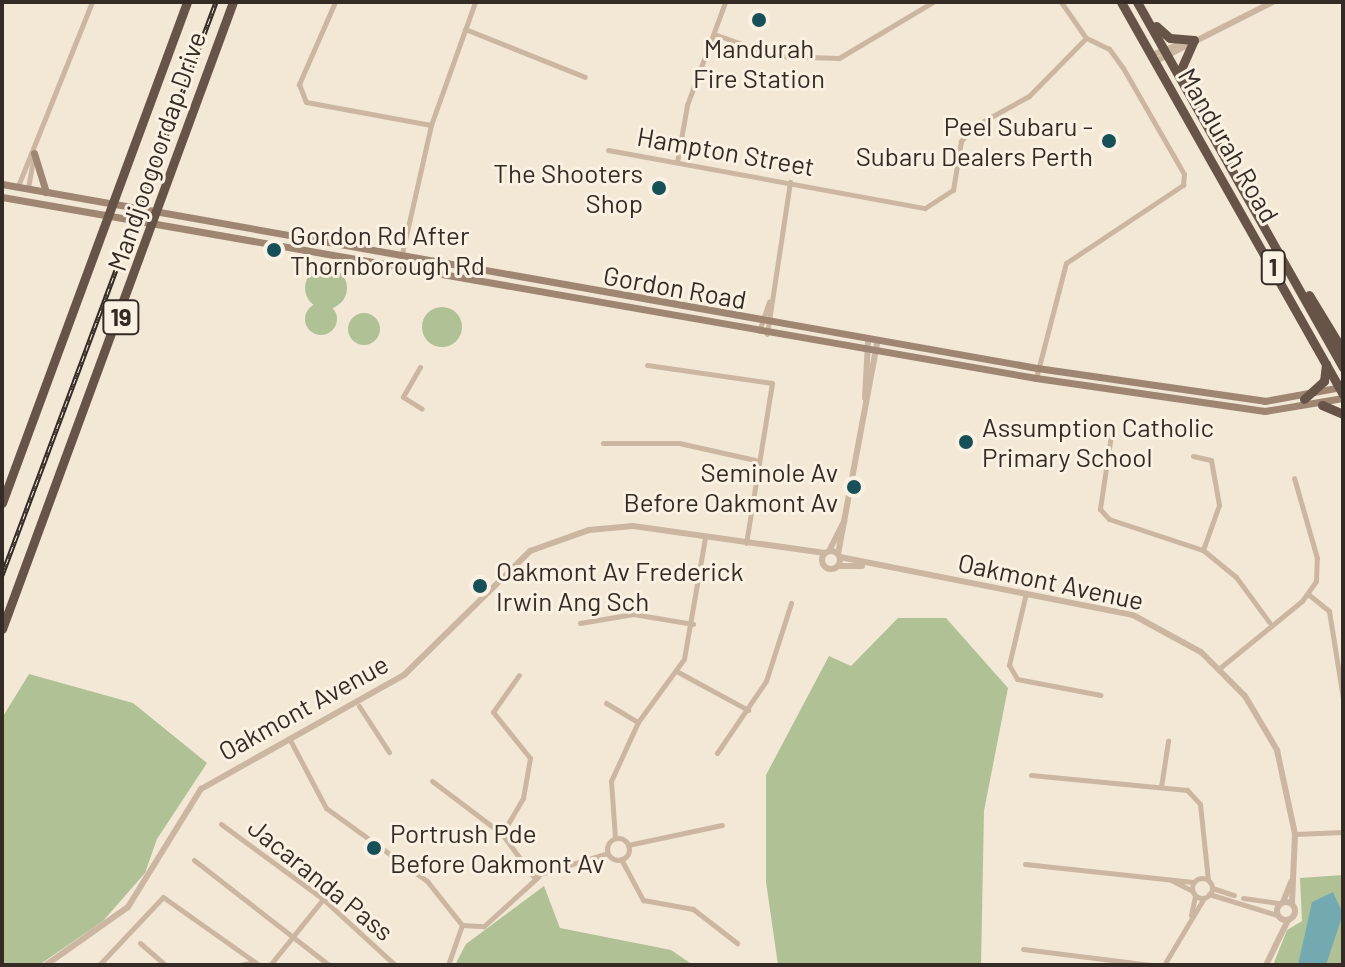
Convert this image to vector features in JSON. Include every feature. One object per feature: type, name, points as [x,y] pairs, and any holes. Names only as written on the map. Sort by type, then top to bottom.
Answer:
[{"type":"highway","name":"Mandjoogoordap Drive","points":[[2,503],[187,2]]},
{"type":"highway","name":"Mandjoogoordap Drive","points":[[2,629],[233,2]]},
{"type":"highway","name":"Mandurah Road","points":[[1121,2],[1342,392]]},
{"type":"highway","name":"Mandurah Road","points":[[1140,6],[1303,290],[1343,368]]},
{"type":"highway","points":[[1140,6],[1170,38],[1194,40],[1179,74]]},
{"type":"highway","points":[[1303,290],[1343,351]]},
{"type":"highway","points":[[1304,399],[1324,381],[1326,361]]},
{"type":"highway","points":[[1322,405],[1343,414]]},
{"type":"main road","points":[[34,153],[46,192]]},
{"type":"main road","name":"Gordon Road","points":[[2,184],[763,333],[1215,394],[1304,399],[1342,392]]},
{"type":"main road","name":"Gordon Road","points":[[2,197],[206,234],[765,324],[1036,378],[1169,398],[1283,411],[1322,405],[1342,392]]},
{"type":"main road","points":[[1169,398],[1171,388]]},
{"type":"main road","points":[[1214,404],[1215,394]]},
{"type":"street","points":[[18,186],[92,2]]},
{"type":"street","points":[[335,2],[299,84],[306,102],[431,125]]},
{"type":"street","points":[[400,264],[431,125],[475,2]]},
{"type":"street","points":[[677,162],[687,105],[725,2]]},
{"type":"street","points":[[714,34],[776,56],[839,58],[933,2]]},
{"type":"street","points":[[1036,378],[1066,263],[1183,185],[1184,174],[1123,68],[1109,49],[1086,38],[1061,2]]},
{"type":"street","points":[[1154,58],[1273,2]]},
{"type":"street","points":[[465,29],[585,77]]},
{"type":"street","name":"Hampton Street","points":[[608,150],[925,208],[941,203],[953,190],[961,141],[973,127],[1029,96],[1086,38]]},
{"type":"street","points":[[28,188],[36,141]]},
{"type":"street","points":[[763,333],[790,182]]},
{"type":"street","points":[[838,566],[871,347]]},
{"type":"street","points":[[647,365],[772,383],[755,460],[746,544]]},
{"type":"street","points":[[420,367],[403,397],[422,409]]},
{"type":"street","points":[[1111,435],[1100,509],[1109,519],[1203,550],[1236,577],[1269,622]]},
{"type":"street","points":[[603,443],[679,443],[755,460]]},
{"type":"street","points":[[1193,456],[1211,460],[1219,505],[1203,550]]},
{"type":"street","points":[[1221,667],[1269,622],[1308,594],[1317,558],[1294,478]]},
{"type":"street","points":[[824,565],[827,552],[845,518]]},
{"type":"street","name":"Oakmont Avenue","points":[[46,965],[128,907],[197,793],[290,740],[359,706],[416,665],[497,575],[540,546],[612,527],[705,537],[804,554],[827,552],[870,566],[1133,615],[1221,667],[1277,750],[1295,834],[1292,904],[1288,920]]},
{"type":"street","points":[[608,853],[615,838],[611,781],[638,722],[678,672],[693,624],[705,537]]},
{"type":"street","name":"Oakmont Avenue","points":[[804,554],[824,565],[870,566]]},
{"type":"street","points":[[1026,593],[1009,665],[1017,679],[1100,695]]},
{"type":"street","points":[[1308,594],[1329,611],[1343,698]]},
{"type":"street","points":[[717,753],[748,710],[781,644],[791,603]]},
{"type":"street","points":[[580,623],[633,614],[693,624]]},
{"type":"street","points":[[678,672],[748,710]]},
{"type":"street","points":[[502,834],[523,798],[530,758],[493,712],[519,675]]},
{"type":"street","points":[[606,703],[638,722]]},
{"type":"street","points":[[359,706],[389,752]]},
{"type":"street","points":[[290,740],[326,808],[427,881],[462,925],[484,926],[539,877],[608,853],[621,859],[643,900],[693,909],[737,943]]},
{"type":"street","points":[[1161,787],[1168,741]]},
{"type":"street","points":[[1031,775],[1187,790],[1200,804],[1208,893],[1191,916],[1164,965]]},
{"type":"street","points":[[432,781],[502,834],[539,877]]},
{"type":"street","name":"Jacaranda Pass","points":[[221,824],[323,899],[395,965]]},
{"type":"street","points":[[615,838],[628,845],[722,825]]},
{"type":"street","points":[[1295,834],[1343,832]]},
{"type":"street","points":[[621,859],[628,845]]},
{"type":"street","points":[[1200,878],[1206,857]]},
{"type":"street","points":[[194,860],[295,933],[329,965]]},
{"type":"street","points":[[1025,864],[1193,882],[1200,878],[1208,880]]},
{"type":"street","points":[[1167,878],[1193,893],[1292,904]]},
{"type":"street","name":"Oakmont Avenue","points":[[1278,916],[1281,902],[1293,879]]},
{"type":"street","points":[[1191,916],[1193,882]]},
{"type":"street","points":[[1208,893],[1288,920],[1266,965]]},
{"type":"street","points":[[99,965],[163,897],[257,964]]},
{"type":"street","points":[[270,965],[323,899]]},
{"type":"street","points":[[1278,916],[1281,933]]},
{"type":"street","points":[[448,965],[462,925]]},
{"type":"street","points":[[140,943],[165,965]]},
{"type":"street","points":[[1023,949],[1151,965]]},
{"type":"street","points":[[240,965],[257,964]]},
{"type":"green space","points":[[326,267],[341,273],[347,288],[341,303],[326,309],[311,303],[305,288],[311,273]]},
{"type":"green space","points":[[321,303],[332,308],[337,319],[332,330],[321,335],[310,330],[305,319],[310,308]]},
{"type":"green space","points":[[442,307],[456,313],[462,327],[456,341],[442,347],[428,341],[422,327],[428,313]]},
{"type":"green space","points":[[364,313],[375,318],[380,329],[375,340],[364,345],[353,340],[348,329],[353,318]]},
{"type":"green space","points":[[898,618],[946,618],[1008,688],[984,811],[981,965],[778,965],[766,882],[766,775],[829,656],[851,666]]},
{"type":"green space","points":[[29,674],[133,703],[207,763],[157,839],[145,873],[103,921],[39,965],[2,965],[2,718]]},
{"type":"green space","points":[[1343,875],[1343,965],[1273,965],[1287,930],[1302,921],[1300,878]]},
{"type":"green space","points":[[544,886],[560,928],[671,950],[693,965],[455,965],[466,944]]},
{"type":"water","points":[[1333,892],[1343,914],[1326,965],[1298,965],[1312,902]]},
{"type":"railway","points":[[2,575],[216,2]]},
{"type":"place","name":"Mandurah Fire Station","points":[[759,20]]},
{"type":"place","name":"Peel Subaru - Subaru Dealers Perth","points":[[1109,141]]},
{"type":"place","name":"The Shooters Shop","points":[[659,188]]},
{"type":"place","name":"Gordon Rd After Thornborough Rd","points":[[274,250]]},
{"type":"place","name":"Assumption Catholic Primary School","points":[[966,442]]},
{"type":"place","name":"Seminole Av Before Oakmont Av","points":[[854,487]]},
{"type":"place","name":"Oakmont Av Frederick Irwin Ang Sch","points":[[480,586]]},
{"type":"place","name":"Portrush Pde Before Oakmont Av","points":[[374,848]]}]
